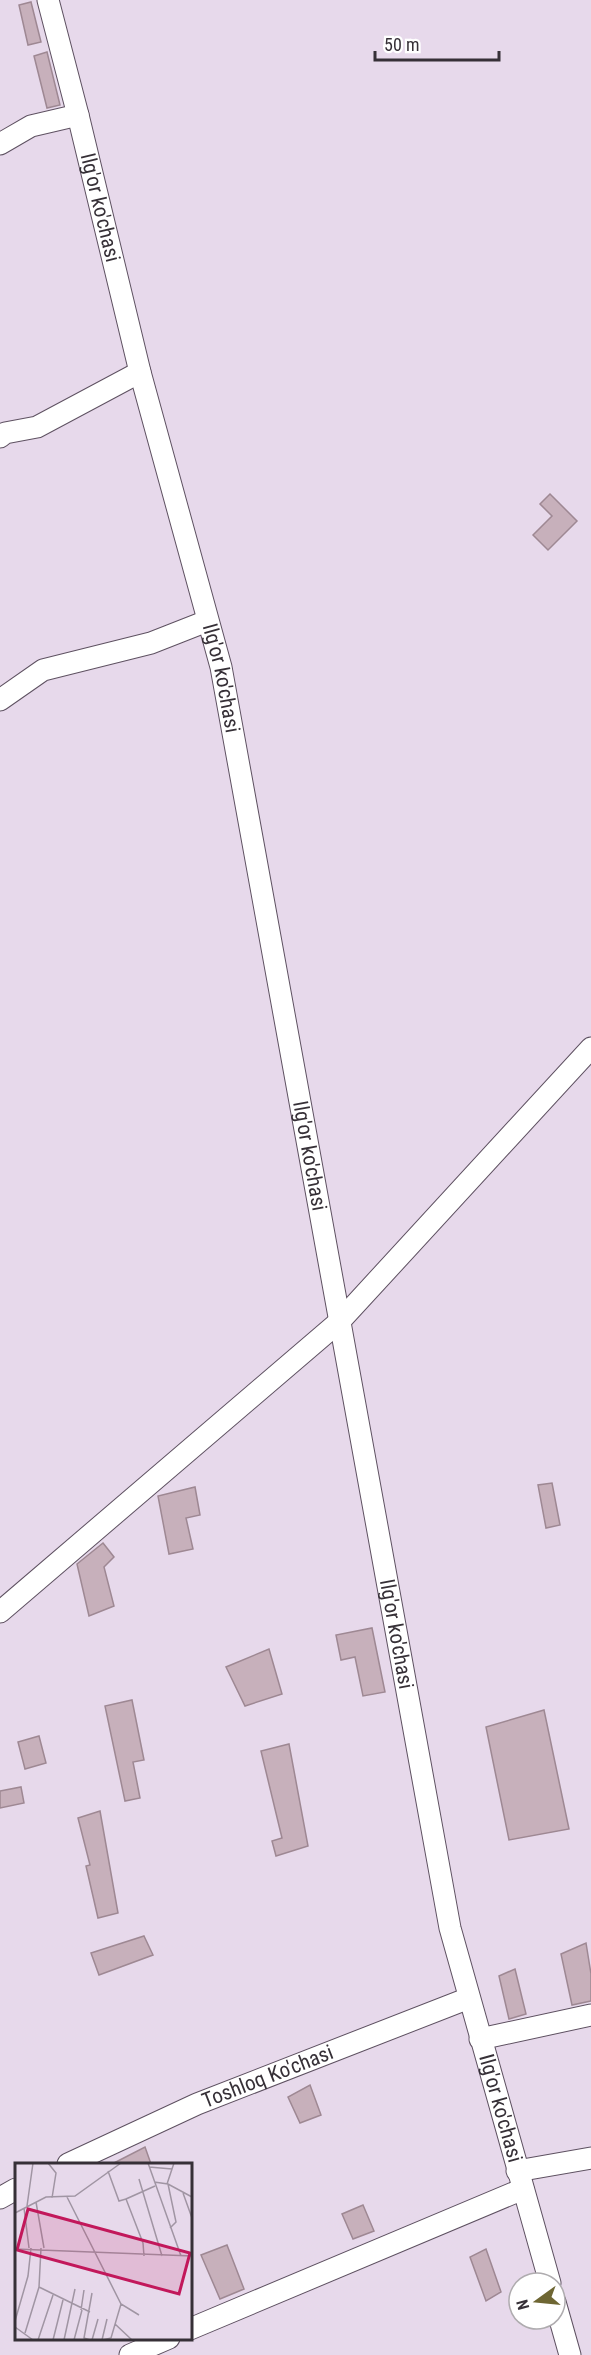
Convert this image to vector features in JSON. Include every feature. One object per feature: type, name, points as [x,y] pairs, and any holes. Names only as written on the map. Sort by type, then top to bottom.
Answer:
[{"type":"street","name":"Ilg'or ko'chasi","points":[[48,0],[140,372],[223,679],[450,1928],[547,2271]]},
{"type":"street","points":[[0,144],[31,126],[78,115]]},
{"type":"street","points":[[0,437],[5,433],[37,427],[140,372]]},
{"type":"street","points":[[0,700],[43,670],[151,643],[207,621]]},
{"type":"street","points":[[0,1612],[340,1321],[591,1048]]},
{"type":"street","name":"Toshloq Ko'chasi","points":[[70,2163],[197,2104],[469,1998]]},
{"type":"street","points":[[480,2039],[591,2014]]},
{"type":"street","points":[[192,2328],[520,2180],[591,2158]]},
{"type":"street","points":[[0,2198],[15,2190]]},
{"type":"street","points":[[563,2331],[570,2355]]},
{"type":"street","points":[[130,2355],[164,2340]]},
{"type":"building","points":[[31,2],[41,42],[28,45],[19,5]]},
{"type":"building","points":[[47,52],[60,105],[47,108],[34,56]]},
{"type":"building","points":[[550,494],[577,521],[548,550],[533,535],[552,516],[540,504]]},
{"type":"building","points":[[552,1483],[560,1525],[546,1528],[538,1485]]},
{"type":"building","points":[[195,1487],[200,1515],[186,1518],[193,1549],[169,1554],[158,1496]]},
{"type":"building","points":[[103,1543],[114,1557],[104,1567],[114,1606],[89,1616],[77,1564]]},
{"type":"building","points":[[372,1628],[385,1692],[363,1696],[355,1657],[341,1660],[336,1635]]},
{"type":"building","points":[[269,1649],[282,1694],[245,1706],[226,1667]]},
{"type":"building","points":[[132,1700],[144,1760],[133,1762],[140,1798],[125,1801],[105,1706]]},
{"type":"building","points":[[544,1710],[569,1829],[509,1840],[486,1727]]},
{"type":"building","points":[[39,1736],[46,1763],[25,1769],[18,1742]]},
{"type":"building","points":[[289,1744],[308,1846],[276,1856],[272,1841],[282,1838],[261,1751]]},
{"type":"building","points":[[21,1787],[24,1803],[0,1808],[0,1791]]},
{"type":"building","points":[[100,1811],[118,1913],[98,1918],[86,1866],[90,1865],[78,1818]]},
{"type":"building","points":[[144,1936],[153,1955],[99,1975],[91,1953]]},
{"type":"building","points":[[586,1943],[591,1974],[591,2001],[572,2005],[561,1954]]},
{"type":"building","points":[[515,1969],[526,2014],[509,2019],[499,1976]]},
{"type":"building","points":[[310,2085],[321,2115],[300,2123],[288,2097]]},
{"type":"building","points":[[145,2147],[151,2163],[114,2163]]},
{"type":"building","points":[[363,2205],[374,2231],[353,2239],[342,2214]]},
{"type":"building","points":[[227,2245],[244,2289],[220,2299],[201,2255]]},
{"type":"building","points":[[486,2249],[501,2292],[486,2301],[470,2257]]}]
